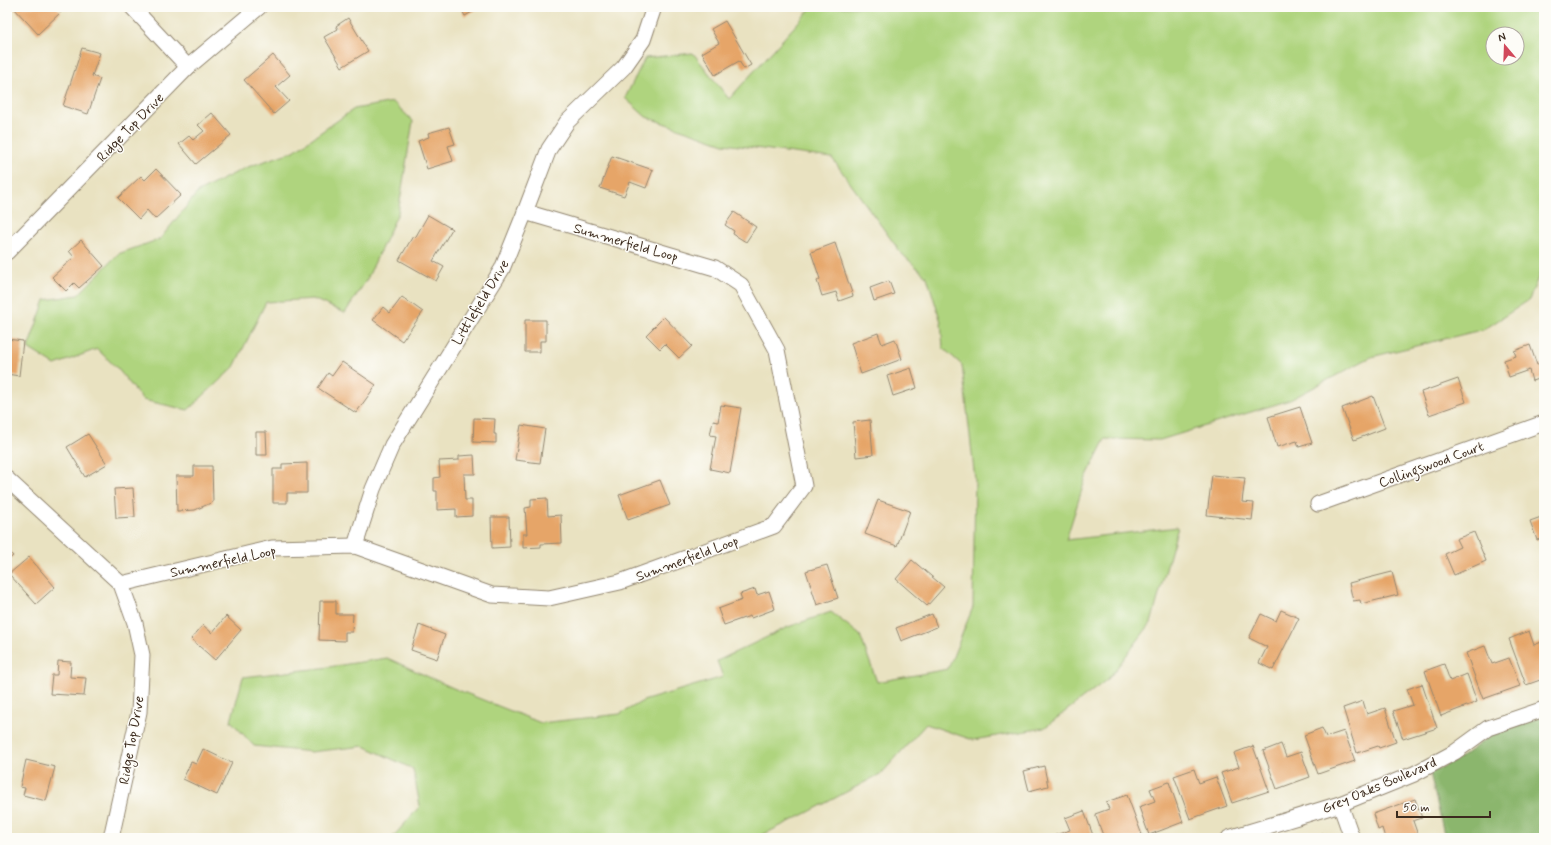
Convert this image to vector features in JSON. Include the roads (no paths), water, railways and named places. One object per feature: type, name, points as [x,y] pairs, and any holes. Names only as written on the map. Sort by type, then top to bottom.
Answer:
[{"type":"street","points":[[132,7],[188,67]]},
{"type":"street","name":"Ridge Top Drive","points":[[7,252],[188,67],[259,7]]},
{"type":"street","name":"Littlefield Drive","points":[[355,546],[373,489],[392,444],[502,269],[550,147],[567,122],[624,67],[643,40],[654,7]]},
{"type":"street","name":"Summerfield Loop","points":[[121,584],[272,548],[355,546],[492,595],[549,598],[620,582],[774,526],[804,486],[777,350],[741,285],[715,268],[525,212]]},
{"type":"street","name":"Collingswood Court","points":[[1318,504],[1544,423]]},
{"type":"street","name":"Ridge Top Drive","points":[[7,479],[121,584],[135,623],[142,655],[139,712],[111,838]]},
{"type":"street","name":"Grey Oaks Boulevard","points":[[1229,838],[1340,804],[1414,774],[1455,752],[1488,728],[1544,709]]},
{"type":"street","points":[[1340,804],[1352,838]]}]
